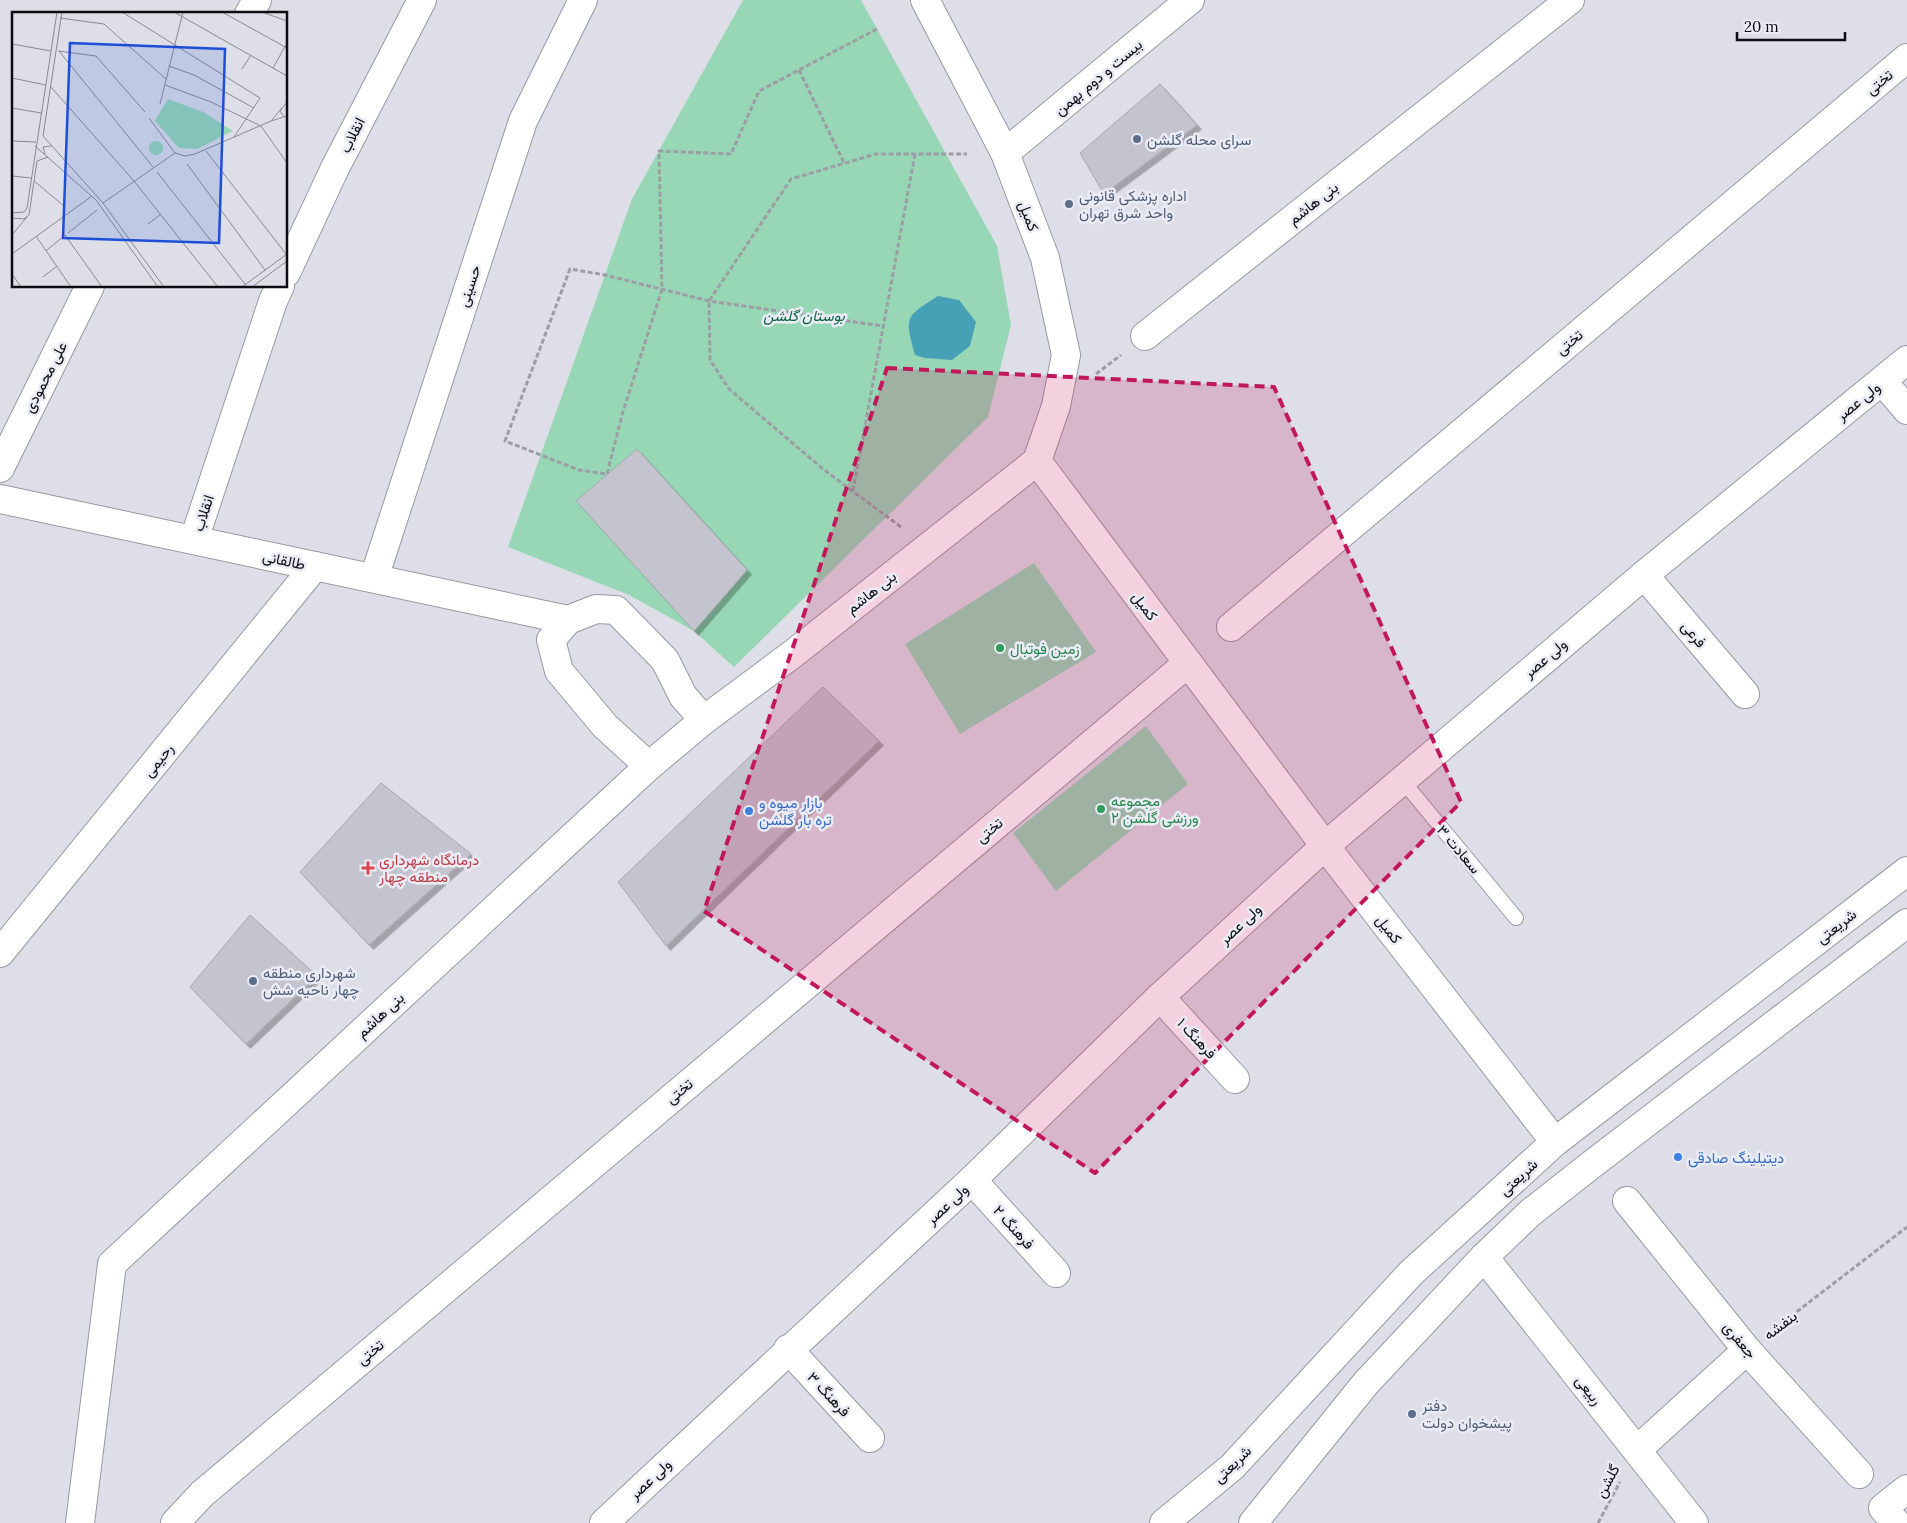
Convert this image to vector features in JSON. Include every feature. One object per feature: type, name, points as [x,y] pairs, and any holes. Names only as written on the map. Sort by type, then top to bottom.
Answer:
[{"type":"street","points":[[250,12],[257,0]]},
{"type":"street","name":"انقلاب","points":[[288,269],[335,168],[422,0]]},
{"type":"street","name":"حسینی","points":[[374,578],[523,120],[582,0]]},
{"type":"street","name":"کمیل","points":[[925,0],[1006,153],[1045,258],[1066,354],[1056,406],[1037,461],[1325,846],[1555,1142]]},
{"type":"street","name":"بیست و دوم بهمن","points":[[1006,153],[1190,0]]},
{"type":"street","name":"بنی هاشم","points":[[1144,336],[1570,0]]},
{"type":"street","name":"تختی","points":[[1231,626],[1907,58]]},
{"type":"street","name":"علی محمودی","points":[[0,468],[89,288]]},
{"type":"street","name":"انقلاب","points":[[194,540],[270,310],[279,288]]},
{"type":"street","name":"ولی عصر","points":[[604,1523],[972,1180],[1160,997],[1325,846],[1644,574],[1907,360]]},
{"type":"street","points":[[1882,382],[1907,410]]},
{"type":"street","name":"بنی هاشم","points":[[80,1523],[112,1264],[648,766],[704,720],[794,654],[1037,461]]},
{"type":"street","name":"طالقانی","points":[[0,499],[568,620]]},
{"type":"street","name":"رحیمی","points":[[0,953],[315,566]]},
{"type":"street","name":"فرعی","points":[[1644,574],[1745,694]]},
{"type":"street","points":[[648,766],[605,726],[558,671],[551,640],[568,620],[596,609],[616,610],[665,660],[683,696],[704,720]]},
{"type":"street","name":"تختی","points":[[175,1523],[202,1494],[1188,663]]},
{"type":"street","name":"شریعتی","points":[[1164,1523],[1232,1466],[1411,1273],[1555,1142],[1907,871]]},
{"type":"street","points":[[1253,1523],[1366,1383],[1484,1258],[1530,1214],[1591,1165],[1907,923]]},
{"type":"street","name":"فرهنگ ۱","points":[[1160,997],[1235,1078]]},
{"type":"street","name":"فرهنگ ۲","points":[[972,1180],[1056,1273]]},
{"type":"street","name":"جعفری","points":[[1627,1201],[1747,1350],[1858,1474]]},
{"type":"street","name":"ربیعی","points":[[1484,1258],[1694,1523]]},
{"type":"street","name":"فرهنگ ۳","points":[[788,1350],[870,1438]]},
{"type":"street","name":"بنفشه","points":[[1636,1450],[1747,1350]]},
{"type":"street","points":[[1890,1515],[1907,1489]]},
{"type":"lane","name":"سعادت ۳","points":[[1402,780],[1516,918]]},
{"type":"path","points":[[877,29],[760,91],[731,154],[659,151],[662,289],[622,415],[607,474],[579,470],[504,441],[570,269],[605,275],[662,289],[709,301],[883,326]]},
{"type":"path","points":[[799,70],[844,163]]},
{"type":"path","points":[[928,548],[824,469],[729,389],[710,360],[709,301],[791,179],[876,154],[1006,153]]},
{"type":"path","points":[[853,491],[915,154]]},
{"type":"path","points":[[1056,406],[1144,336]]},
{"type":"path","name":"بنفشه","points":[[1747,1350],[1907,1227]]},
{"type":"path","name":"گلشن","points":[[1598,1523],[1636,1450]]},
{"type":"highlighted area","points":[[887,368],[1274,387],[1461,802],[1095,1173],[704,911]]},
{"type":"green space","name":"بوستان گلشن","points":[[743,0],[861,0],[997,246],[1011,325],[988,417],[734,667],[694,631],[629,595],[508,547],[632,199]]},
{"type":"green space","name":"زمین فوتبال","points":[[1034,563],[1096,652],[960,734],[905,644]]},
{"type":"green space","name":"مجموعه ورزشی گلشن ۲","points":[[1146,726],[1188,784],[1056,891],[1013,833]]},
{"type":"water","points":[[938,296],[959,300],[976,322],[970,346],[952,360],[925,358],[915,355],[912,342],[909,325],[910,319],[919,309]]},
{"type":"building","name":"سرای محله گلشن","points":[[1160,84],[1197,125],[1104,194],[1080,153]]},
{"type":"building","points":[[637,449],[747,570],[694,631],[576,501]]},
{"type":"building","name":"بازار میوه و تره بار گلشن","points":[[823,687],[879,741],[666,946],[618,882]]},
{"type":"building","points":[[381,783],[471,854],[369,945],[300,872]]},
{"type":"building","name":"شهرداری منطقه چهار ناحیه شش","points":[[250,915],[317,976],[246,1044],[190,987]]},
{"type":"place","name":"سرای محله گلشن","points":[[1137,139]]},
{"type":"place","name":"اداره پزشكی قانونی واحد شرق تهران","points":[[1069,204]]},
{"type":"place","name":"زمین فوتبال","points":[[1000,648]]},
{"type":"place","name":"مجموعه ورزشی گلشن ۲","points":[[1101,809]]},
{"type":"place","name":"بازار میوه و تره بار گلشن","points":[[749,811]]},
{"type":"place","name":"درمانگاه شهرداری منطقه چهار","points":[[368,868]]},
{"type":"place","name":"شهرداری منطقه چهار ناحیه شش","points":[[253,981]]},
{"type":"place","name":"دیتیلینگ صادقی","points":[[1678,1157]]},
{"type":"place","name":"دفتر پیشخوان دولت","points":[[1412,1414]]}]
